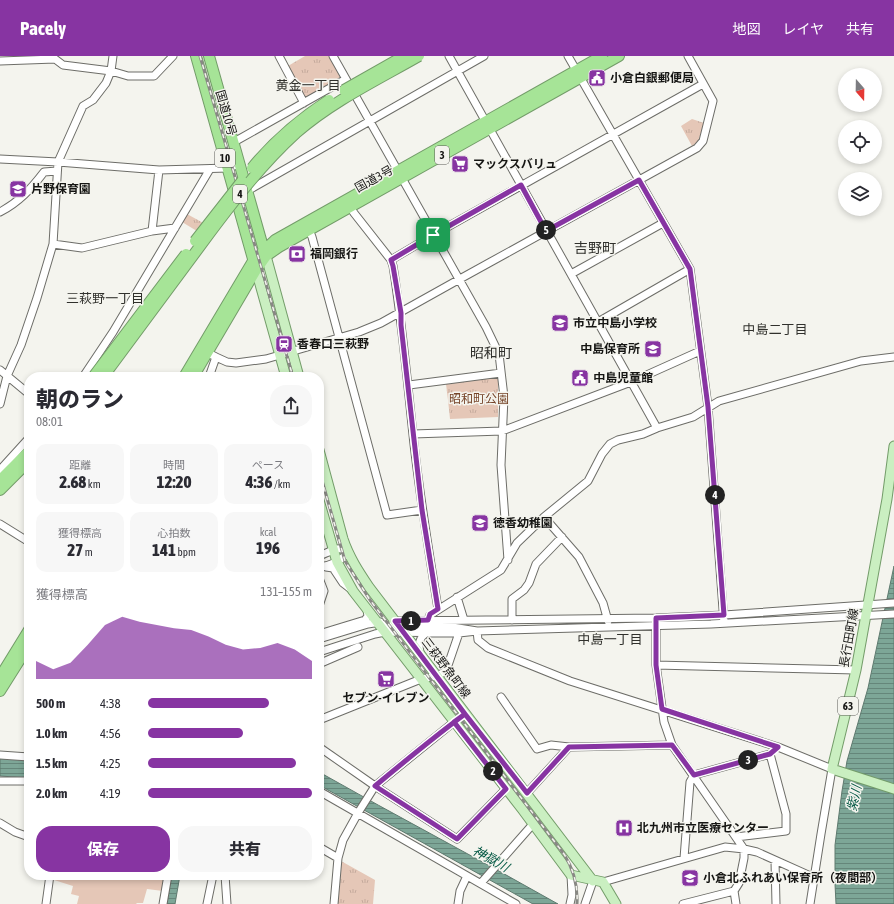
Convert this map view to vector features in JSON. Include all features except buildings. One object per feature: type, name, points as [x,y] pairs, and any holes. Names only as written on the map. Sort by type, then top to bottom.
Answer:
[{"type":"highway","name":"国道10号","points":[[196,56],[254,266]]},
{"type":"highway","name":"国道10号","points":[[209,56],[265,253]]},
{"type":"highway","name":"4","points":[[97,372],[222,206],[273,145],[320,106],[344,90],[404,56]]},
{"type":"highway","name":"4","points":[[108,372],[227,211],[257,173],[277,152],[297,132],[336,104],[419,56]]},
{"type":"highway","name":"国道3号","points":[[579,73],[602,56]]},
{"type":"highway","name":"国道3号","points":[[187,372],[254,266],[275,240],[399,175],[579,73],[618,56]]},
{"type":"highway","name":"国道3号","points":[[265,253],[309,230],[348,203]]},
{"type":"highway","name":"国道3号","points":[[197,372],[212,355],[254,266]]},
{"type":"highway","points":[[0,480],[24,456]]},
{"type":"highway","points":[[0,490],[24,467]]},
{"type":"highway","points":[[0,677],[24,638]]},
{"type":"highway","points":[[0,691],[24,653]]},
{"type":"main road","points":[[265,253],[298,372]]},
{"type":"main road","points":[[254,266],[284,372]]},
{"type":"main road","name":"長行田町線","points":[[832,769],[856,670],[887,499],[894,446]]},
{"type":"main road","name":"三萩野魚町線","points":[[324,468],[347,552],[369,587],[593,881]]},
{"type":"main road","points":[[324,518],[337,562],[352,591],[422,679],[571,875],[603,882],[616,904]]},
{"type":"main road","points":[[832,769],[894,789]]},
{"type":"street","points":[[0,404],[7,376],[21,345],[53,244],[58,162],[83,106],[93,100],[106,83],[111,71],[113,56]]},
{"type":"street","points":[[0,61],[55,59],[63,65],[111,71],[128,76],[154,76],[173,56]]},
{"type":"street","points":[[279,56],[304,103]]},
{"type":"street","points":[[333,56],[458,280],[486,327],[499,354],[504,397],[501,465],[508,560]]},
{"type":"street","points":[[449,56],[657,428]]},
{"type":"street","points":[[247,190],[484,56]]},
{"type":"street","points":[[568,56],[690,269],[708,407],[724,623]]},
{"type":"street","points":[[210,372],[212,355],[227,362],[245,363],[266,359],[381,324],[697,148],[703,141],[713,101],[688,56]]},
{"type":"street","points":[[234,142],[346,79]]},
{"type":"street","points":[[391,260],[521,185],[703,84]]},
{"type":"street","points":[[0,159],[159,170],[228,168],[240,164]]},
{"type":"street","points":[[86,372],[113,332],[210,169]]},
{"type":"street","points":[[152,232],[159,170]]},
{"type":"street","points":[[0,212],[11,207],[29,191],[44,172],[57,171]]},
{"type":"street","points":[[348,203],[391,260],[393,266],[401,313],[401,325],[422,510],[438,609]]},
{"type":"street","points":[[571,274],[663,223]]},
{"type":"street","points":[[53,244],[82,248],[175,228]]},
{"type":"street","points":[[309,230],[340,337],[387,514],[422,510]]},
{"type":"street","points":[[598,322],[690,269]]},
{"type":"street","points":[[413,434],[502,431],[631,382],[700,351]]},
{"type":"street","points":[[428,620],[430,614],[501,570],[517,543],[544,517],[588,481],[602,454],[610,444],[618,440],[643,434],[693,417],[719,401],[861,361],[894,357]]},
{"type":"street","points":[[0,370],[24,390]]},
{"type":"street","points":[[409,385],[501,373]]},
{"type":"street","points":[[0,470],[24,444]]},
{"type":"street","points":[[544,517],[579,557],[603,604],[608,618],[608,627]]},
{"type":"street","points":[[0,524],[24,539]]},
{"type":"street","points":[[512,620],[512,599],[524,590],[529,583],[536,564],[562,537]]},
{"type":"street","points":[[324,554],[342,548],[347,552],[345,557],[337,562],[324,566]]},
{"type":"street","points":[[324,567],[333,568],[343,583],[352,591]]},
{"type":"street","points":[[457,597],[464,620]]},
{"type":"street","points":[[399,627],[428,620],[656,618],[724,615],[894,603]]},
{"type":"street","points":[[324,632],[365,620],[368,616],[367,610]]},
{"type":"street","points":[[324,650],[370,635],[381,627],[399,627],[426,633],[459,633],[477,631],[656,626],[894,614]]},
{"type":"street","points":[[656,618],[656,665],[664,722],[672,745],[744,849],[744,858],[739,883],[734,891],[736,904]]},
{"type":"street","points":[[324,639],[338,638],[371,628],[381,627],[452,627],[477,631]]},
{"type":"street","points":[[477,631],[478,640],[488,648],[570,681],[778,747],[832,769],[810,904]]},
{"type":"street","points":[[421,656],[418,644],[420,639],[426,633]]},
{"type":"street","points":[[324,718],[422,679],[437,676],[446,671],[459,633]]},
{"type":"street","points":[[324,645],[354,636],[370,635]]},
{"type":"street","points":[[324,661],[356,649],[350,642]]},
{"type":"street","points":[[656,665],[856,670]]},
{"type":"street","points":[[501,697],[537,749],[551,745],[569,747],[672,745]]},
{"type":"street","points":[[334,904],[338,858],[343,840],[375,786],[465,714]]},
{"type":"street","points":[[527,793],[569,747]]},
{"type":"street","points":[[684,858],[690,782],[694,775],[770,754],[778,747]]},
{"type":"street","points":[[324,750],[375,786],[457,839],[506,789]]},
{"type":"street","points":[[736,836],[786,831],[786,814],[770,754]]},
{"type":"street","points":[[0,755],[24,757]]},
{"type":"street","points":[[0,781],[24,781]]},
{"type":"street","points":[[324,794],[516,904]]},
{"type":"street","points":[[0,823],[15,832],[24,835]]},
{"type":"street","points":[[481,883],[533,824]]},
{"type":"street","points":[[603,882],[684,858],[725,848],[744,849],[757,852],[815,878]]},
{"type":"street","points":[[324,850],[338,858]]},
{"type":"street","points":[[776,861],[776,904]]},
{"type":"street","points":[[570,904],[572,895],[571,875]]},
{"type":"street","points":[[458,904],[460,891],[468,876]]},
{"type":"street","points":[[46,904],[49,880]]},
{"type":"street","points":[[163,904],[167,880]]},
{"type":"street","points":[[207,904],[212,880]]},
{"type":"street","points":[[225,880],[227,904]]},
{"type":"street","points":[[585,904],[593,881]]},
{"type":"street","points":[[682,904],[734,891]]},
{"type":"green space","points":[[305,56],[329,56],[341,78],[304,99],[288,66]]},
{"type":"green space","points":[[692,119],[704,123],[698,142],[692,146],[681,126]]},
{"type":"green space","points":[[187,214],[216,230],[210,239],[182,222]]},
{"type":"green space","name":"昭和町公園","points":[[497,377],[498,417],[450,419],[446,384]]},
{"type":"green space","points":[[341,861],[375,880],[373,904],[337,904]]},
{"type":"green space","points":[[54,880],[164,880],[163,891],[147,889],[143,903],[136,904],[77,904],[79,896],[71,894],[73,886]]},
{"type":"water","name":"紫川","points":[[894,566],[894,904],[836,904],[835,845],[847,761],[868,688]]},
{"type":"water","points":[[0,756],[24,758],[24,778],[0,776]]},
{"type":"water","points":[[324,775],[558,904],[533,904],[324,788]]},
{"type":"water","points":[[170,880],[179,880],[175,904],[167,904]]},
{"type":"railway","points":[[200,56],[292,372]]},
{"type":"railway","points":[[324,488],[345,561],[370,600],[564,854],[575,878],[577,904]]},
{"type":"place","name":"小倉白銀郵便局","points":[[597,78]]},
{"type":"place","name":"マックスバリュ","points":[[460,164]]},
{"type":"place","name":"片野保育園","points":[[18,189]]},
{"type":"place","name":"福岡銀行","points":[[297,254]]},
{"type":"place","name":"市立中島小学校","points":[[560,323]]},
{"type":"place","name":"香春口三萩野","points":[[284,344]]},
{"type":"place","name":"中島保育所","points":[[653,349]]},
{"type":"place","name":"中島児童館","points":[[580,378]]},
{"type":"place","name":"徳香幼稚園","points":[[480,523]]},
{"type":"place","name":"セブン-イレブン","points":[[386,679]]},
{"type":"place","name":"北九州市立医療センター","points":[[624,828]]},
{"type":"place","name":"小倉北ふれあい保育所（夜間部）","points":[[690,878]]},
{"type":"district","name":"黄金一丁目","points":[[308,85]]},
{"type":"district","name":"吉野町","points":[[595,248]]},
{"type":"district","name":"三萩野一丁目","points":[[105,298]]},
{"type":"district","name":"中島二丁目","points":[[775,329]]},
{"type":"district","name":"昭和町","points":[[491,353]]},
{"type":"district","name":"中島一丁目","points":[[610,639]]},
{"type":"route","points":[[433,235],[391,260],[401,313],[401,325],[422,510],[438,609],[430,614],[428,620],[395,621],[465,714],[454,722],[416,752],[375,786],[457,839],[506,789],[454,722],[465,714],[527,793],[569,747],[672,745],[694,775],[770,754],[778,747],[662,709],[656,665],[656,618],[724,615],[708,407],[690,269],[639,180],[546,231],[521,185],[433,235]]},
{"type":"water label","name":"神獄川","points":[[491,859]]}]
